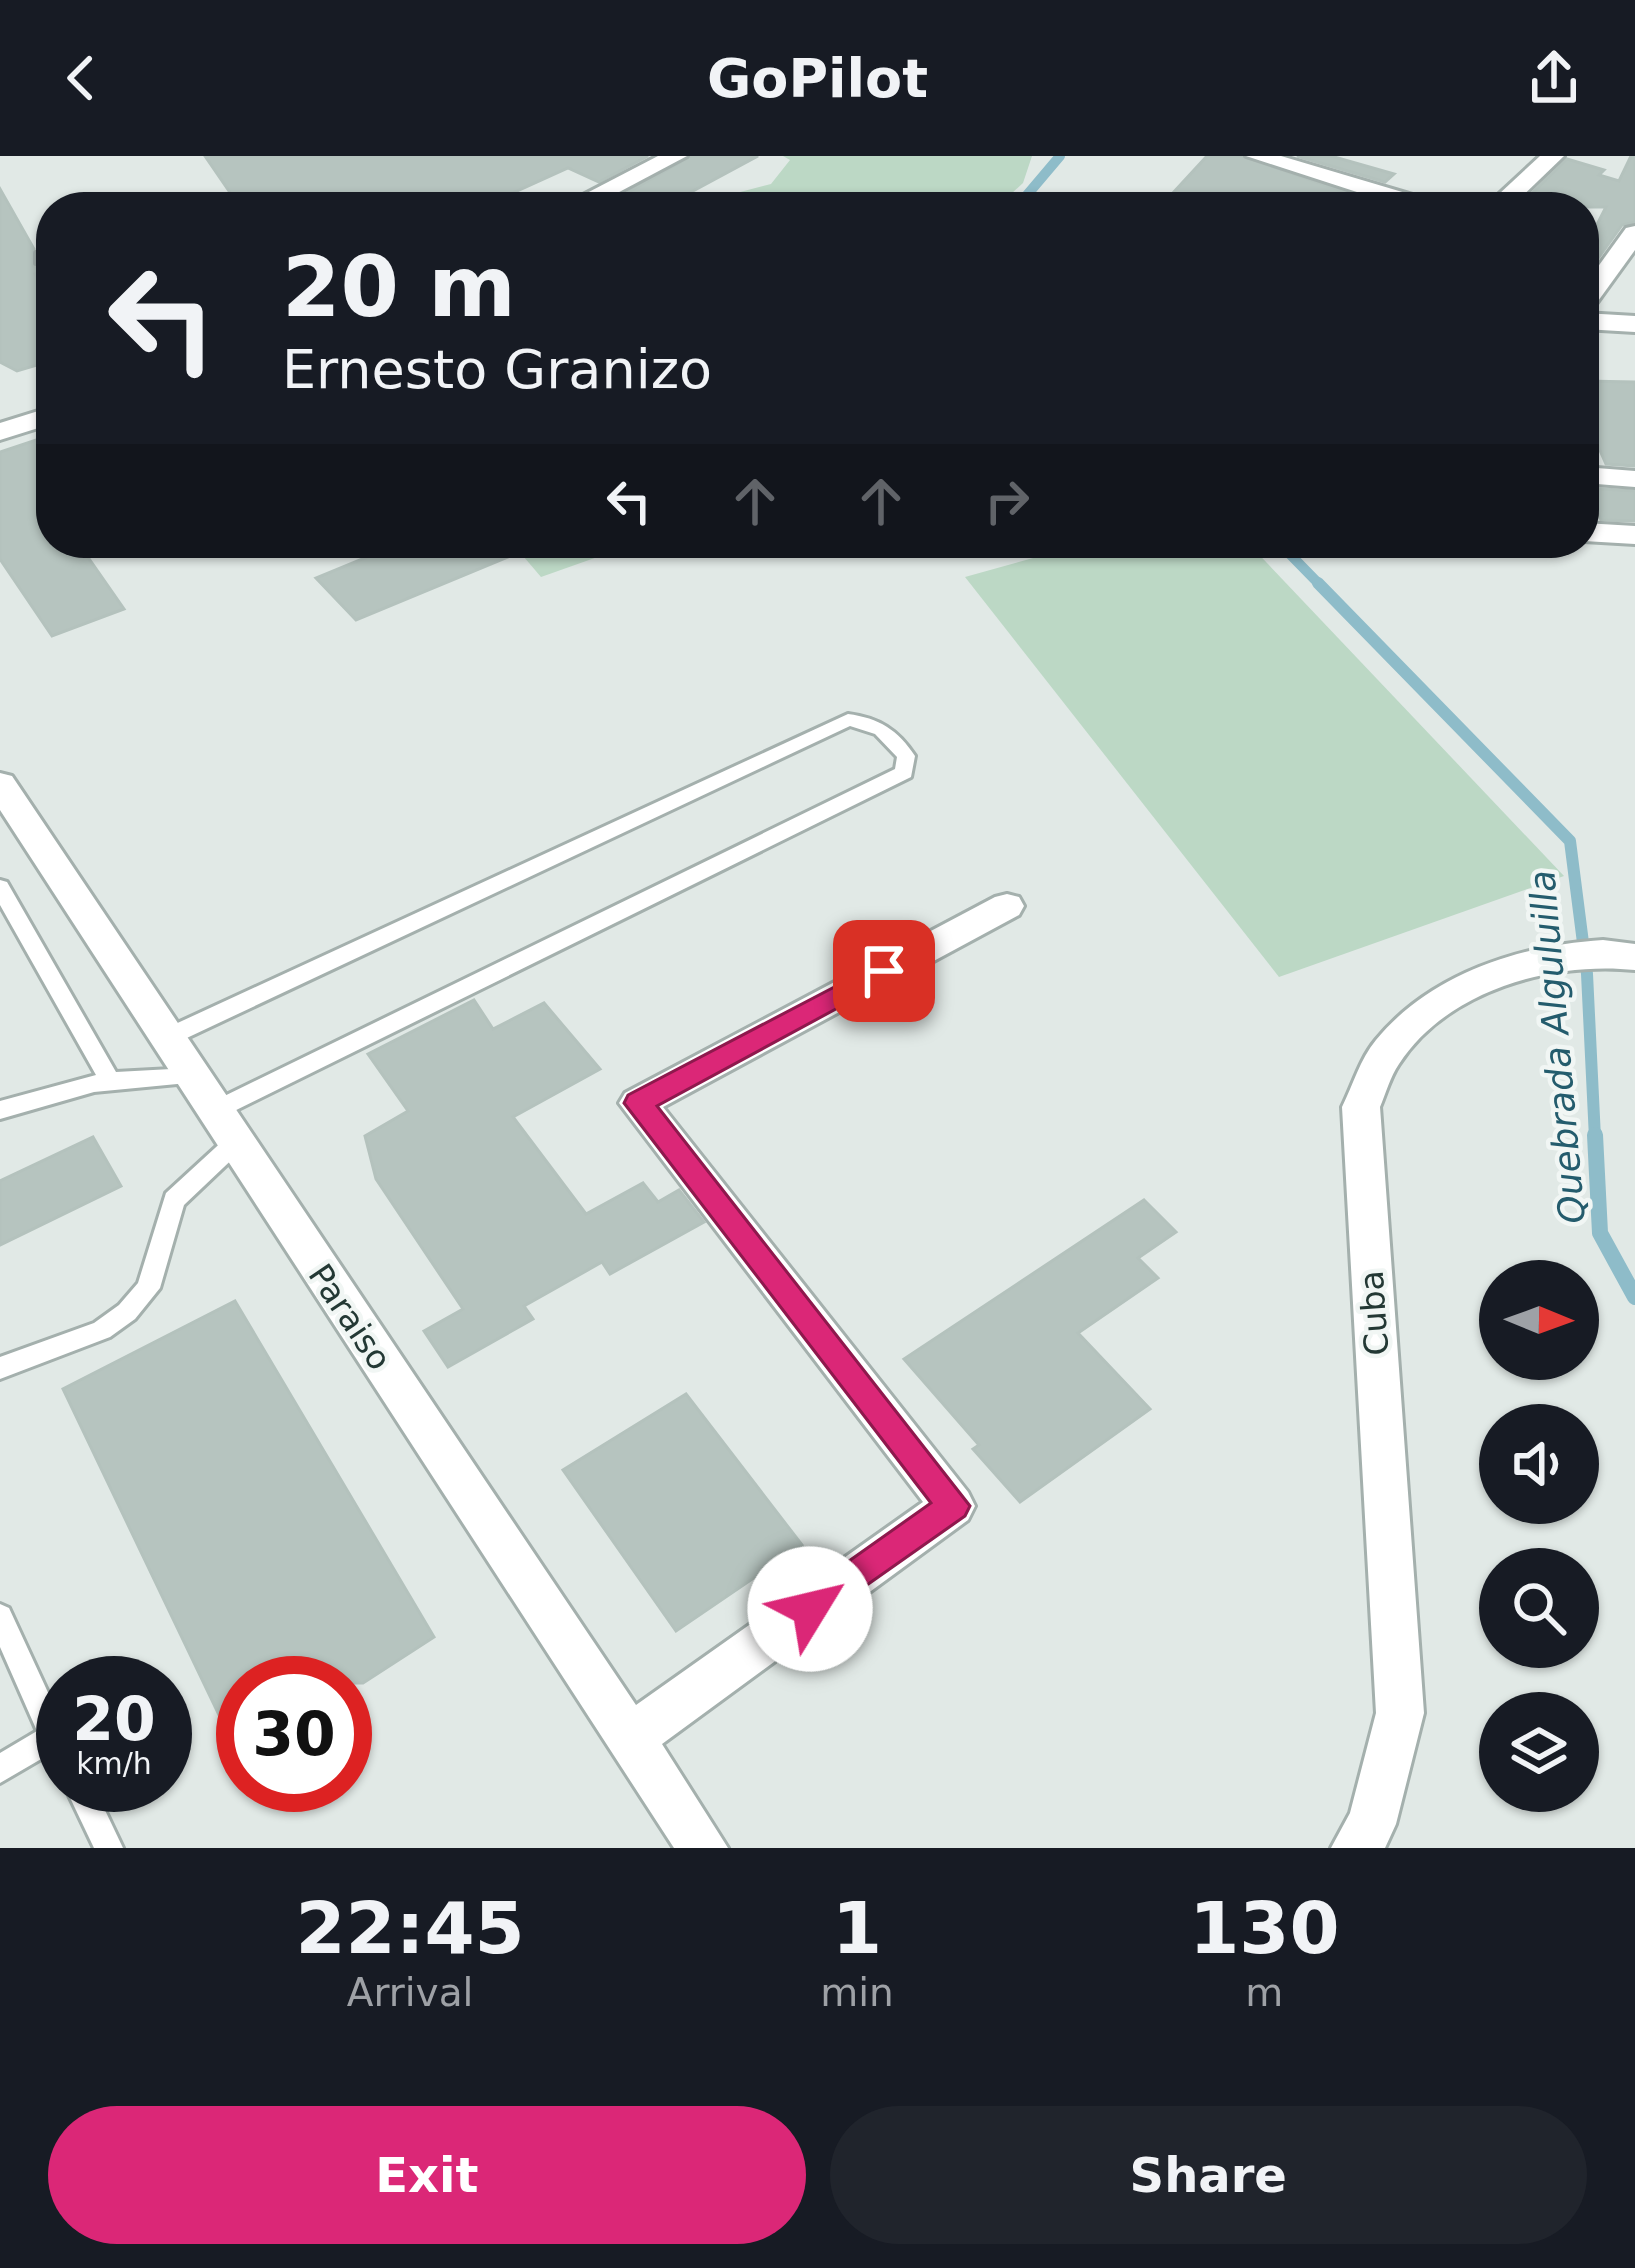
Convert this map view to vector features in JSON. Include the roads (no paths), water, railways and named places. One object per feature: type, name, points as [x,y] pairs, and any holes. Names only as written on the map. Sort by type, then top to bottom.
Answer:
[{"type":"street","points":[[603,192],[676,156]]},
{"type":"street","points":[[1257,156],[1378,192]]},
{"type":"street","points":[[1513,192],[1553,156]]},
{"type":"street","points":[[1599,282],[1635,233]]},
{"type":"street","points":[[1599,322],[1635,324]]},
{"type":"street","points":[[0,432],[36,420]]},
{"type":"street","points":[[1599,477],[1635,479]]},
{"type":"street","points":[[1599,533],[1635,535]]},
{"type":"street","name":"Paraiso","points":[[0,784],[703,1848]]},
{"type":"street","points":[[630,1738],[953,1506],[638,1103],[1007,906]]},
{"type":"street","name":"Cuba","points":[[1356,1848],[1372,1824],[1400,1713],[1361,1107],[1388,1050],[1446,1000],[1478,982],[1518,966],[1611,952],[1635,957]]},
{"type":"lane","points":[[0,1367],[102,1330],[127,1312],[148,1288],[174,1200],[225,1127],[904,772],[906,757],[890,734],[868,721],[848,720],[166,1038]]},
{"type":"lane","points":[[0,887],[109,1079]]},
{"type":"lane","points":[[0,1110],[62,1086],[190,1076]]},
{"type":"lane","points":[[0,1617],[36,1697]]},
{"type":"lane","points":[[0,1769],[36,1755]]},
{"type":"lane","points":[[92,1812],[110,1848]]},
{"type":"waterway","name":"Quebrada Alguluilla","points":[[1030,192],[1060,156]]},
{"type":"waterway","name":"Quebrada Alguluilla","points":[[1294,558],[1321,586]]},
{"type":"waterway","name":"Quebrada Alguluilla","points":[[1318,583],[1570,841],[1587,974],[1595,1138]]},
{"type":"waterway","name":"Quebrada Alguluilla","points":[[1595,1135],[1600,1233],[1635,1297]]}]
